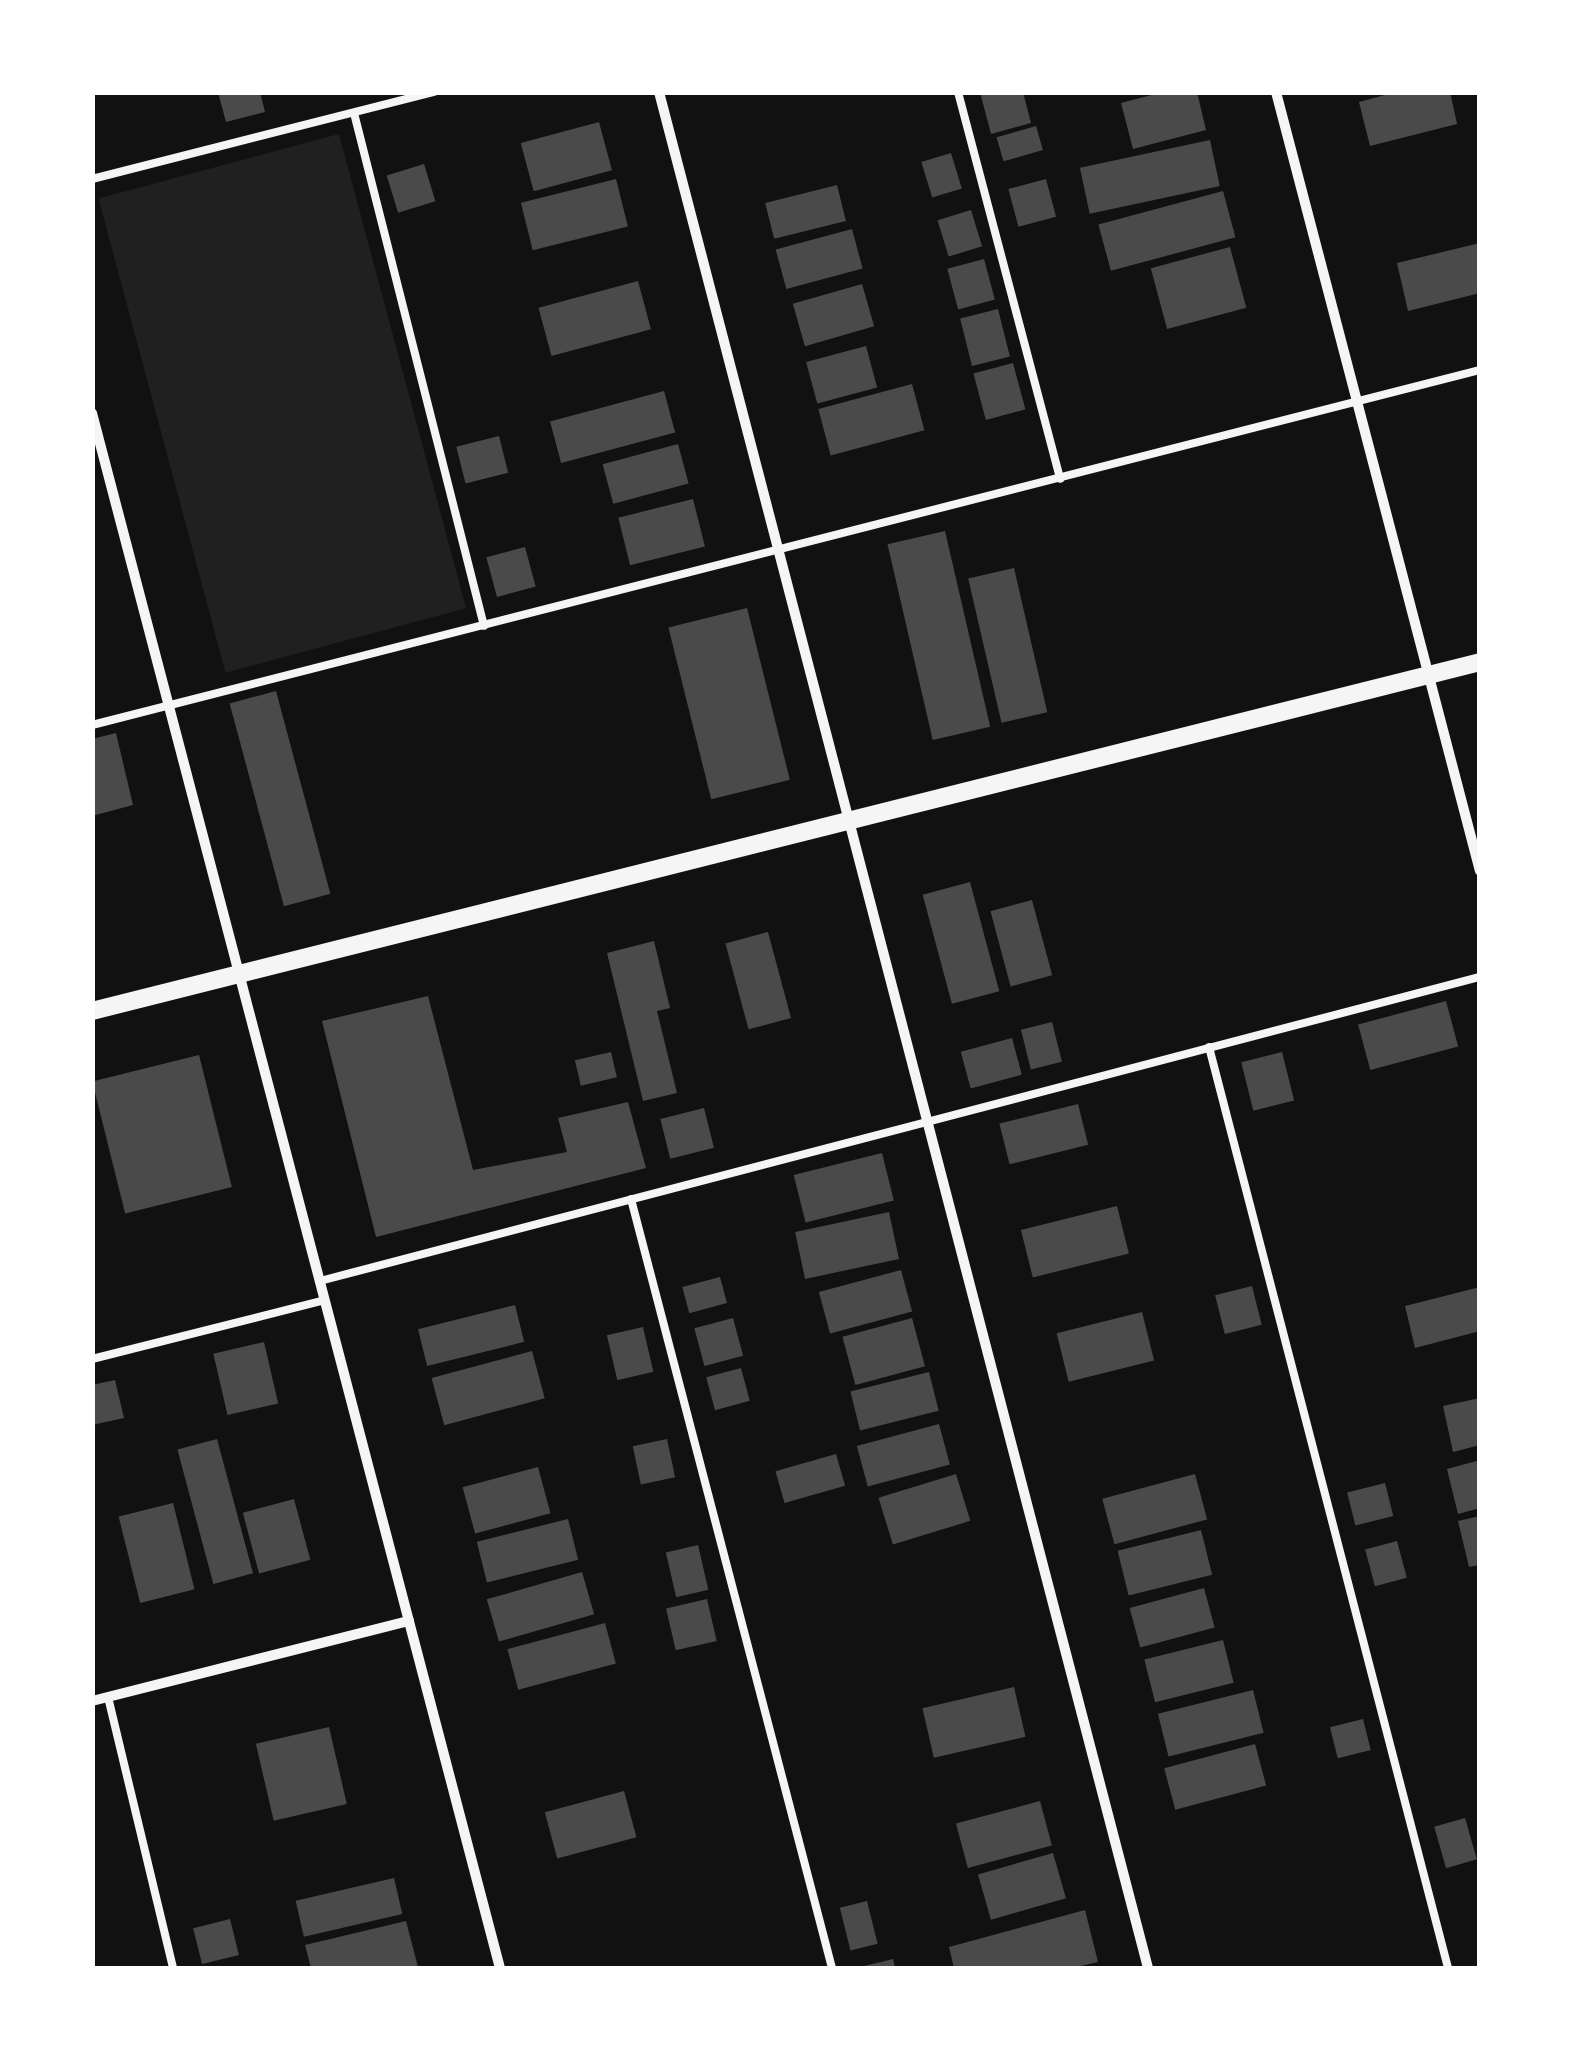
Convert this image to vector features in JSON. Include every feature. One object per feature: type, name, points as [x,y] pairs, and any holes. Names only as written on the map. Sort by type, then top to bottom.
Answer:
[{"type":"street","points":[[659,92],[1148,1968]]},
{"type":"street","points":[[1276,92],[1480,872]]},
{"type":"street","points":[[92,414],[500,1968]]},
{"type":"street","points":[[92,1011],[1480,662]]},
{"type":"street","points":[[92,1701],[409,1621]]},
{"type":"lane","points":[[92,179],[434,92]]},
{"type":"lane","points":[[958,92],[1060,479]]},
{"type":"lane","points":[[354,112],[484,626]]},
{"type":"lane","points":[[92,724],[1480,370]]},
{"type":"lane","points":[[320,1281],[1480,977]]},
{"type":"lane","points":[[1209,1047],[1448,1968]]},
{"type":"lane","points":[[631,1198],[832,1968]]},
{"type":"lane","points":[[92,1359],[325,1300]]},
{"type":"lane","points":[[108,1697],[173,1968]]},
{"type":"shaded area","points":[[339,134],[466,608],[226,673],[98,198]]},
{"type":"building","points":[[218,92],[260,92],[265,112],[226,122]]},
{"type":"building","points":[[980,92],[1023,92],[1031,123],[991,134]]},
{"type":"building","points":[[1163,92],[1197,92],[1206,130],[1133,149],[1121,103]]},
{"type":"building","points":[[1396,92],[1450,92],[1457,124],[1370,146],[1359,102]]},
{"type":"building","points":[[599,122],[612,170],[534,191],[521,143]]},
{"type":"building","points":[[1036,126],[1043,150],[1003,161],[997,137]]},
{"type":"building","points":[[1210,140],[1220,186],[1090,214],[1080,168]]},
{"type":"building","points":[[951,153],[962,188],[932,197],[921,162]]},
{"type":"building","points":[[424,164],[435,201],[398,213],[387,175]]},
{"type":"building","points":[[616,179],[628,227],[533,250],[521,203]]},
{"type":"building","points":[[1046,179],[1056,217],[1018,227],[1008,189]]},
{"type":"building","points":[[837,185],[846,221],[774,239],[765,203]]},
{"type":"building","points":[[1223,191],[1235,237],[1111,271],[1098,224]]},
{"type":"building","points":[[971,210],[982,246],[949,257],[938,220]]},
{"type":"building","points":[[852,229],[863,269],[786,289],[776,249]]},
{"type":"building","points":[[1480,243],[1480,293],[1408,311],[1397,263]]},
{"type":"building","points":[[1230,247],[1246,308],[1167,329],[1151,268]]},
{"type":"building","points":[[984,259],[995,300],[958,309],[947,269]]},
{"type":"building","points":[[638,281],[651,329],[551,356],[539,308]]},
{"type":"building","points":[[862,284],[874,326],[805,346],[793,304]]},
{"type":"building","points":[[998,309],[1010,357],[972,366],[960,318]]},
{"type":"building","points":[[866,346],[877,388],[817,404],[806,362]]},
{"type":"building","points":[[1013,363],[1025,409],[986,420],[973,374]]},
{"type":"building","points":[[912,384],[924,430],[831,455],[818,409]]},
{"type":"building","points":[[664,391],[675,433],[561,463],[550,422]]},
{"type":"building","points":[[499,436],[508,473],[466,484],[456,447]]},
{"type":"building","points":[[678,444],[689,484],[613,504],[603,464]]},
{"type":"building","points":[[693,499],[705,547],[630,565],[618,518]]},
{"type":"building","points":[[945,531],[990,727],[933,740],[888,544]]},
{"type":"building","points":[[525,547],[536,587],[497,597],[486,557]]},
{"type":"building","points":[[1014,568],[1047,712],[1001,723],[968,579]]},
{"type":"building","points":[[747,608],[790,780],[711,799],[668,628]]},
{"type":"building","points":[[276,691],[330,894],[284,906],[230,703]]},
{"type":"building","points":[[116,733],[133,805],[92,816],[92,739]]},
{"type":"building","points":[[970,882],[999,991],[952,1004],[923,895]]},
{"type":"building","points":[[1032,900],[1052,975],[1011,986],[990,911]]},
{"type":"building","points":[[768,932],[791,1018],[749,1029],[725,943]]},
{"type":"building","points":[[654,941],[670,1008],[657,1011],[677,1093],[643,1101],[607,953]]},
{"type":"building","points":[[428,996],[473,1170],[567,1152],[558,1118],[628,1102],[646,1168],[376,1237],[322,1021]]},
{"type":"building","points":[[1446,1001],[1458,1046],[1370,1070],[1358,1025]]},
{"type":"building","points":[[1052,1022],[1062,1062],[1031,1070],[1021,1030]]},
{"type":"building","points":[[1012,1038],[1022,1075],[971,1088],[961,1052]]},
{"type":"building","points":[[611,1052],[617,1077],[581,1086],[575,1060]]},
{"type":"building","points":[[1282,1052],[1294,1101],[1253,1111],[1241,1062]]},
{"type":"building","points":[[199,1055],[232,1187],[125,1214],[92,1082]]},
{"type":"building","points":[[1078,1104],[1088,1145],[1010,1164],[999,1124]]},
{"type":"building","points":[[704,1108],[714,1148],[670,1159],[660,1119]]},
{"type":"building","points":[[882,1153],[894,1201],[806,1223],[794,1175]]},
{"type":"building","points":[[1117,1206],[1129,1254],[1033,1277],[1021,1230]]},
{"type":"building","points":[[889,1212],[899,1259],[805,1279],[795,1232]]},
{"type":"building","points":[[901,1270],[912,1312],[830,1334],[819,1292]]},
{"type":"building","points":[[720,1277],[727,1303],[689,1313],[682,1287]]},
{"type":"building","points":[[1252,1286],[1262,1325],[1225,1334],[1215,1295]]},
{"type":"building","points":[[1480,1287],[1480,1331],[1415,1348],[1405,1306]]},
{"type":"building","points":[[515,1305],[524,1342],[427,1366],[418,1329]]},
{"type":"building","points":[[1142,1312],[1154,1361],[1069,1382],[1057,1333]]},
{"type":"building","points":[[733,1318],[743,1356],[704,1366],[694,1328]]},
{"type":"building","points":[[912,1318],[925,1366],[855,1385],[842,1337]]},
{"type":"building","points":[[643,1327],[653,1372],[617,1380],[607,1335]]},
{"type":"building","points":[[264,1342],[278,1403],[228,1415],[213,1354]]},
{"type":"building","points":[[532,1351],[545,1398],[444,1425],[432,1378]]},
{"type":"building","points":[[741,1368],[750,1401],[715,1410],[706,1377]]},
{"type":"building","points":[[929,1372],[939,1411],[860,1430],[850,1392]]},
{"type":"building","points":[[115,1380],[124,1418],[92,1425],[92,1385]]},
{"type":"building","points":[[1480,1398],[1480,1445],[1453,1452],[1443,1406]]},
{"type":"building","points":[[939,1424],[950,1465],[868,1487],[857,1446]]},
{"type":"building","points":[[217,1439],[253,1573],[213,1584],[177,1450]]},
{"type":"building","points":[[667,1439],[675,1477],[641,1484],[633,1446]]},
{"type":"building","points":[[836,1454],[845,1486],[785,1503],[775,1471]]},
{"type":"building","points":[[1480,1460],[1480,1508],[1458,1514],[1447,1469]]},
{"type":"building","points":[[538,1467],[550,1513],[475,1534],[463,1487]]},
{"type":"building","points":[[956,1474],[970,1521],[893,1545],[879,1498]]},
{"type":"building","points":[[1195,1474],[1207,1519],[1114,1544],[1102,1499]]},
{"type":"building","points":[[1385,1483],[1393,1516],[1355,1525],[1347,1492]]},
{"type":"building","points":[[294,1499],[310,1560],[259,1574],[243,1513]]},
{"type":"building","points":[[173,1503],[195,1589],[140,1603],[119,1517]]},
{"type":"building","points":[[1480,1516],[1480,1565],[1469,1567],[1458,1521]]},
{"type":"building","points":[[568,1519],[578,1560],[487,1582],[477,1542]]},
{"type":"building","points":[[1201,1530],[1212,1575],[1129,1595],[1118,1551]]},
{"type":"building","points":[[1397,1541],[1407,1578],[1375,1586],[1365,1550]]},
{"type":"building","points":[[698,1545],[708,1590],[676,1597],[666,1552]]},
{"type":"building","points":[[582,1572],[594,1614],[499,1642],[487,1599]]},
{"type":"building","points":[[1204,1588],[1215,1628],[1140,1648],[1130,1608]]},
{"type":"building","points":[[707,1599],[717,1641],[676,1650],[666,1608]]},
{"type":"building","points":[[605,1623],[616,1664],[518,1690],[507,1649]]},
{"type":"building","points":[[1223,1640],[1234,1683],[1155,1702],[1144,1660]]},
{"type":"building","points":[[1014,1687],[1025,1737],[934,1758],[922,1708]]},
{"type":"building","points":[[1253,1690],[1264,1733],[1169,1756],[1158,1714]]},
{"type":"building","points":[[1363,1719],[1371,1750],[1338,1758],[1330,1727]]},
{"type":"building","points":[[329,1727],[347,1804],[274,1821],[256,1744]]},
{"type":"building","points":[[1255,1744],[1266,1786],[1175,1810],[1164,1768]]},
{"type":"building","points":[[624,1791],[636,1837],[557,1859],[545,1812]]},
{"type":"building","points":[[1040,1801],[1052,1845],[968,1868],[956,1824]]},
{"type":"building","points":[[1465,1818],[1477,1859],[1446,1868],[1434,1827]]},
{"type":"building","points":[[1053,1853],[1066,1898],[991,1920],[978,1874]]},
{"type":"building","points":[[394,1878],[402,1914],[304,1937],[296,1901]]},
{"type":"building","points":[[867,1901],[878,1944],[850,1950],[840,1908]]},
{"type":"building","points":[[1085,1910],[1098,1962],[1072,1968],[954,1968],[949,1947]]},
{"type":"building","points":[[230,1919],[239,1955],[202,1964],[193,1928]]},
{"type":"building","points":[[406,1921],[418,1967],[311,1968],[305,1945]]},
{"type":"building","points":[[893,1959],[895,1968],[860,1967]]}]
